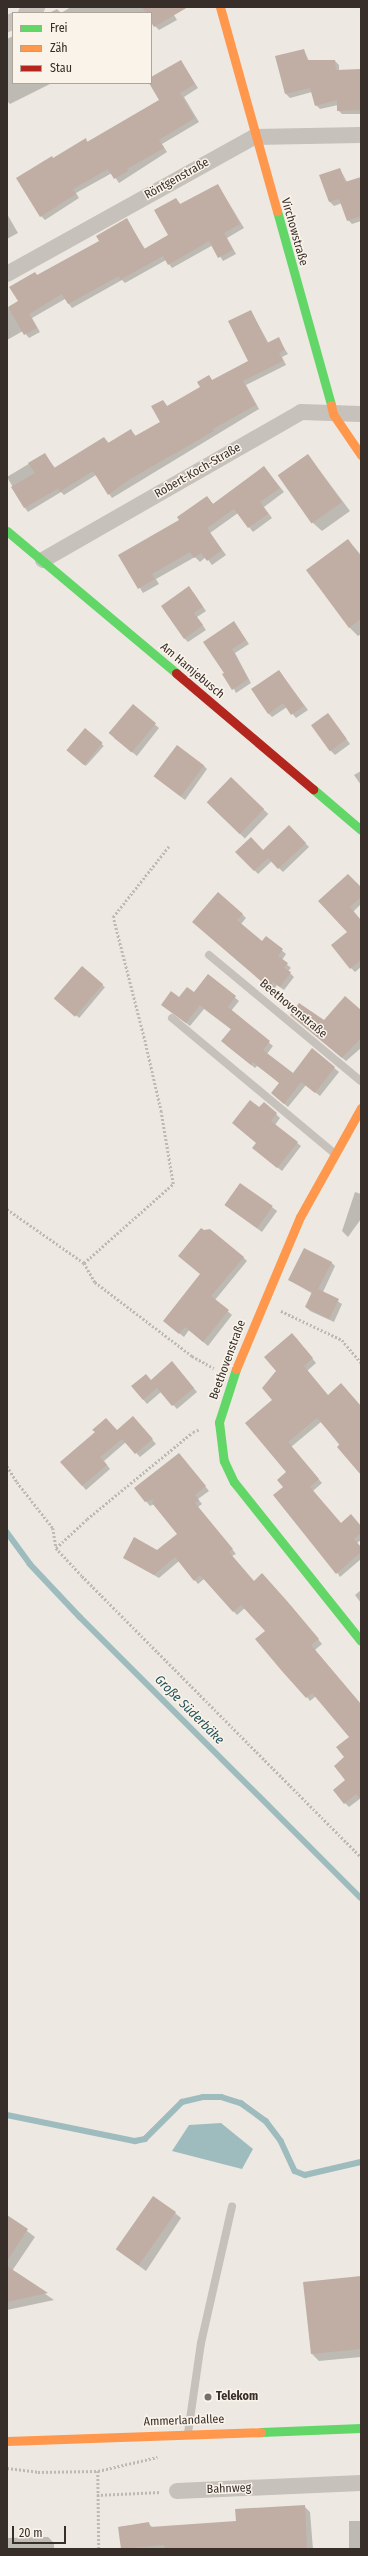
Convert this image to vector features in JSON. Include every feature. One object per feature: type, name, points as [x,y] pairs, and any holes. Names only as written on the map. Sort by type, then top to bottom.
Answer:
[{"type":"street","points":[[28,12],[37,7]]},
{"type":"street","name":"Virchowstraße","points":[[220,7],[254,137],[333,414],[361,455]]},
{"type":"street","name":"Röntgenstraße","points":[[7,274],[254,137],[361,135]]},
{"type":"street","name":"Robert-Koch-Straße","points":[[43,560],[301,412],[361,414]]},
{"type":"street","name":"Am Hamjebusch","points":[[7,531],[361,830]]},
{"type":"street","name":"Beethovenstraße","points":[[361,1108],[300,1217],[232,1377],[219,1422],[224,1461],[234,1482],[361,1641]]},
{"type":"street","name":"Ammerlandallee","points":[[7,2441],[188,2433],[361,2428]]},
{"type":"street","name":"Bahnweg","points":[[178,2491],[361,2483]]},
{"type":"lane","name":"Beethovenstraße","points":[[209,955],[361,1081]]},
{"type":"lane","points":[[172,1018],[336,1154]]},
{"type":"lane","points":[[188,2433],[201,2343],[232,2206]]},
{"type":"path","points":[[84,1263],[173,1184],[147,1050],[113,917],[169,846]]},
{"type":"path","points":[[7,1209],[84,1263],[95,1282],[192,1356],[232,1377]]},
{"type":"path","points":[[263,1303],[342,1340],[361,1363]]},
{"type":"path","points":[[56,1548],[87,1519],[193,1432],[219,1422]]},
{"type":"path","points":[[7,1466],[53,1528],[56,1548],[93,1588],[361,1857]]},
{"type":"path","points":[[7,2468],[38,2472],[98,2471],[159,2456]]},
{"type":"path","points":[[98,2471],[97,2495],[99,2549]]},
{"type":"path","points":[[97,2495],[178,2491]]},
{"type":"water","points":[[221,2123],[253,2149],[242,2169],[172,2151],[189,2125]]},
{"type":"building","points":[[142,7],[188,7],[154,27],[152,24],[152,12],[145,12]]},
{"type":"building","points":[[304,49],[307,60],[335,60],[336,70],[361,69],[361,110],[337,111],[337,100],[315,106],[310,88],[285,94],[275,56]]},
{"type":"building","points":[[181,60],[195,84],[180,93],[195,118],[159,140],[164,148],[127,169],[128,171],[114,179],[108,169],[73,189],[76,194],[40,217],[16,178],[52,156],[53,158],[86,138],[87,142],[159,100],[150,84],[152,84],[152,76]]},
{"type":"building","points":[[340,168],[345,182],[361,177],[361,216],[347,221],[339,199],[329,202],[319,175]]},
{"type":"building","points":[[218,184],[240,224],[224,233],[233,250],[218,258],[209,241],[168,265],[163,256],[120,280],[119,276],[68,304],[62,294],[29,314],[37,328],[24,335],[8,307],[18,301],[9,287],[35,272],[37,275],[99,241],[96,236],[127,218],[144,249],[168,235],[154,210],[176,198],[180,204]]},
{"type":"building","points":[[251,310],[267,343],[279,337],[285,350],[279,353],[283,361],[243,381],[256,405],[130,479],[108,495],[93,471],[59,492],[59,488],[24,508],[11,487],[35,473],[28,463],[45,453],[54,468],[104,437],[108,443],[131,429],[135,436],[160,422],[151,406],[163,400],[167,406],[200,387],[197,382],[209,375],[212,380],[248,361],[228,321]]},
{"type":"building","points":[[308,454],[342,502],[312,524],[278,475]]},
{"type":"building","points":[[264,466],[280,488],[260,502],[268,514],[248,528],[234,509],[207,528],[222,550],[207,561],[201,553],[194,558],[190,552],[152,574],[155,579],[138,589],[118,555],[179,520],[177,517],[207,496],[213,504]]},
{"type":"building","points":[[348,539],[361,557],[361,619],[349,628],[306,570]]},
{"type":"building","points":[[189,586],[203,607],[194,613],[203,625],[184,639],[161,606]]},
{"type":"building","points":[[234,621],[246,640],[232,649],[248,679],[232,690],[222,674],[224,673],[203,642]]},
{"type":"building","points":[[279,670],[304,706],[291,715],[283,703],[268,714],[251,689]]},
{"type":"building","points":[[133,704],[156,723],[132,752],[109,733]]},
{"type":"building","points":[[328,713],[347,739],[330,751],[311,725]]},
{"type":"building","points":[[85,728],[103,743],[84,765],[66,750]]},
{"type":"building","points":[[177,745],[204,765],[181,797],[154,776]]},
{"type":"building","points":[[231,777],[264,809],[240,834],[207,802]]},
{"type":"building","points":[[289,825],[306,843],[278,869],[268,858],[254,871],[235,852],[251,837],[263,850]]},
{"type":"building","points":[[348,874],[361,887],[361,897],[350,907],[361,920],[361,960],[350,969],[331,945],[347,932],[318,901]]},
{"type":"building","points":[[218,892],[243,914],[237,920],[262,941],[266,936],[283,949],[278,956],[288,963],[284,968],[291,972],[280,987],[273,982],[269,988],[192,922]]},
{"type":"building","points":[[82,966],[103,984],[75,1017],[54,998]]},
{"type":"building","points":[[208,974],[236,996],[228,1007],[270,1041],[263,1050],[293,1073],[312,1048],[335,1067],[315,1093],[301,1082],[284,1104],[271,1093],[279,1083],[253,1062],[251,1065],[221,1041],[231,1029],[200,1005],[186,1023],[161,1005],[171,991],[179,997],[187,987],[194,992]]},
{"type":"building","points":[[345,996],[361,1010],[361,1038],[342,1058],[290,1015],[299,1003],[324,1020]]},
{"type":"building","points":[[250,1100],[259,1107],[264,1102],[277,1113],[271,1121],[298,1142],[277,1168],[252,1148],[256,1143],[232,1123]]},
{"type":"building","points":[[240,1183],[273,1206],[257,1228],[225,1205]]},
{"type":"building","points":[[201,1228],[204,1230],[210,1229],[244,1257],[211,1296],[229,1310],[203,1342],[185,1327],[179,1334],[163,1321],[200,1274],[178,1256]]},
{"type":"building","points":[[304,1248],[332,1262],[318,1289],[339,1299],[329,1319],[305,1307],[312,1292],[288,1280]]},
{"type":"building","points":[[292,1333],[313,1358],[304,1366],[328,1395],[341,1383],[361,1406],[361,1475],[337,1447],[340,1444],[317,1418],[288,1442],[319,1479],[310,1487],[341,1523],[351,1514],[361,1526],[361,1533],[354,1539],[361,1547],[361,1552],[336,1574],[273,1495],[283,1487],[277,1480],[286,1472],[245,1423],[272,1400],[262,1388],[276,1371],[264,1357]]},
{"type":"building","points":[[172,1361],[194,1388],[172,1406],[157,1388],[143,1400],[131,1386],[146,1374],[151,1380]]},
{"type":"building","points":[[133,1416],[153,1439],[135,1454],[122,1439],[100,1457],[107,1465],[82,1486],[60,1462],[95,1432],[92,1430],[106,1418],[117,1430]]},
{"type":"building","points":[[179,1453],[206,1486],[195,1495],[199,1500],[195,1503],[233,1549],[229,1552],[254,1581],[262,1573],[287,1601],[319,1639],[311,1645],[361,1704],[361,1799],[356,1794],[344,1804],[333,1790],[345,1780],[334,1766],[344,1757],[336,1747],[349,1737],[312,1693],[306,1698],[255,1639],[265,1631],[241,1605],[233,1612],[200,1575],[194,1581],[175,1557],[154,1575],[123,1558],[134,1537],[157,1550],[177,1534],[152,1503],[154,1499],[145,1502],[134,1488]]},
{"type":"building","points":[[153,2196],[176,2212],[139,2265],[116,2249]]},
{"type":"building","points":[[7,2215],[28,2229],[7,2261]]},
{"type":"building","points":[[7,2266],[48,2293],[7,2302]]},
{"type":"building","points":[[361,2276],[361,2349],[311,2354],[303,2282]]},
{"type":"building","points":[[305,2505],[307,2549],[165,2549],[164,2545],[121,2549],[118,2527],[149,2522],[150,2527],[236,2521],[235,2509]]},
{"type":"waterway","name":"Große Süderbäke","points":[[7,1532],[30,1564],[80,1617],[361,1898]]},
{"type":"waterway","points":[[7,2115],[135,2141],[145,2139],[182,2102],[203,2097],[221,2097],[241,2103],[266,2121],[281,2141],[295,2171],[305,2175],[361,2162]]},
{"type":"traffic: fast","points":[[277,211],[331,405]]},
{"type":"traffic: fast","points":[[7,531],[176,673]]},
{"type":"traffic: fast","points":[[313,789],[361,830]]},
{"type":"traffic: fast","points":[[236,1369],[219,1422],[224,1461],[234,1482],[361,1641]]},
{"type":"traffic: fast","points":[[261,2432],[361,2428]]},
{"type":"traffic: slow","points":[[220,7],[277,211]]},
{"type":"traffic: slow","points":[[331,405],[333,414],[361,455]]},
{"type":"traffic: slow","points":[[236,1369],[300,1217],[361,1108]]},
{"type":"traffic: slow","points":[[7,2441],[261,2432]]},
{"type":"traffic: jam","points":[[176,673],[313,789]]},
{"type":"place","name":"Telekom","points":[[208,2397]]}]
